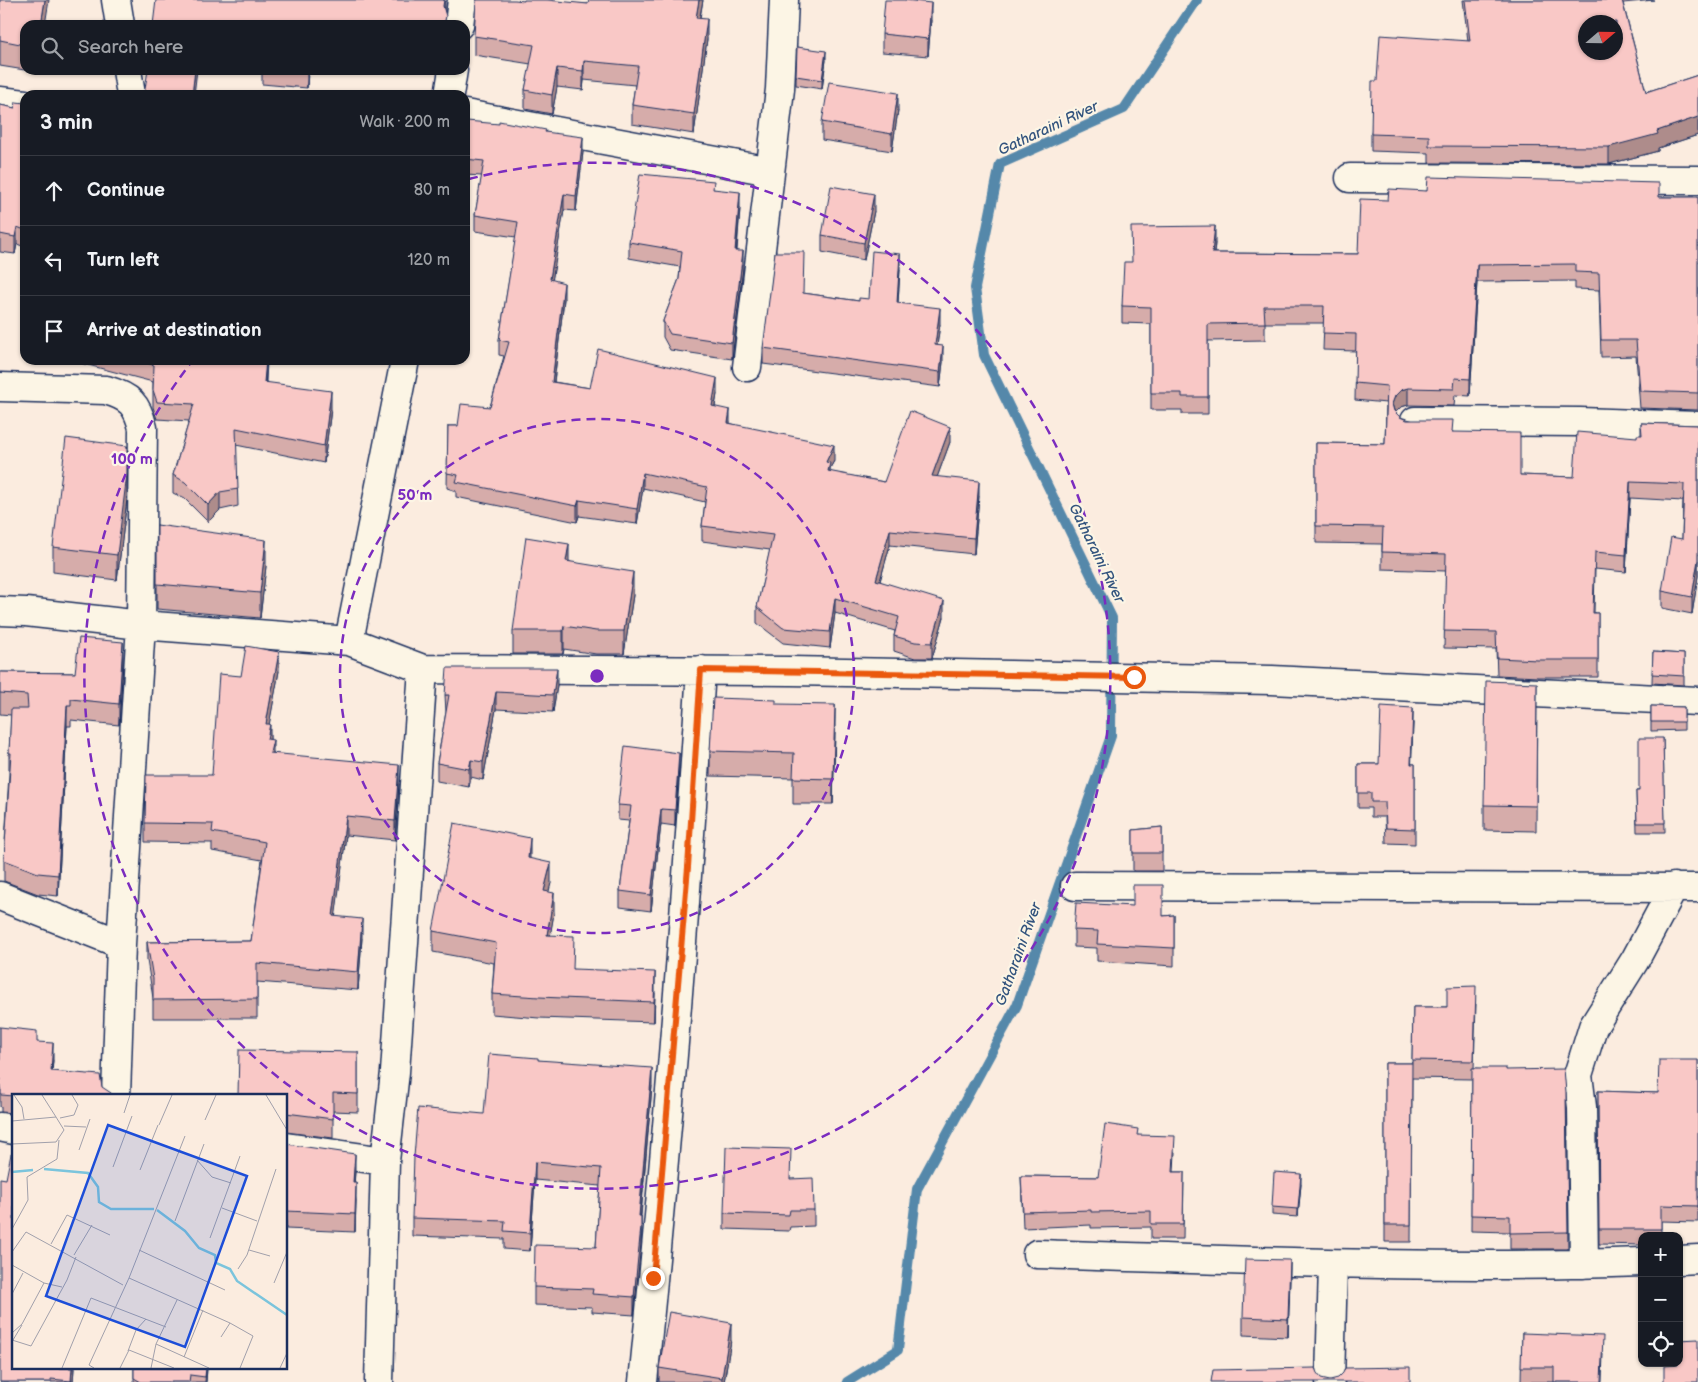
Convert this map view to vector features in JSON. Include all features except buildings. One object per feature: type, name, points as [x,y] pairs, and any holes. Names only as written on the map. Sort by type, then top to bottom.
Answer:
[{"type":"street","points":[[116,0],[119,20]]},
{"type":"street","points":[[460,20],[462,0]]},
{"type":"street","points":[[748,368],[780,90],[784,0]]},
{"type":"street","points":[[128,75],[130,90]]},
{"type":"street","points":[[450,90],[452,75]]},
{"type":"street","points":[[0,101],[20,103]]},
{"type":"street","points":[[470,115],[770,171]]},
{"type":"street","points":[[1350,178],[1698,180]]},
{"type":"street","points":[[350,641],[404,365]]},
{"type":"street","points":[[0,387],[106,390],[120,394],[132,401],[139,414],[143,428],[141,625],[121,944],[116,1094]]},
{"type":"street","points":[[1408,420],[1580,422],[1698,426]]},
{"type":"street","points":[[0,611],[26,612],[141,625],[350,641],[423,668],[701,670],[1272,680],[1698,701]]},
{"type":"street","points":[[379,1382],[385,1161],[395,1072],[423,668]]},
{"type":"street","points":[[643,1382],[688,867],[701,670]]},
{"type":"street","points":[[1075,886],[1686,887]]},
{"type":"street","points":[[1584,1264],[1582,1107],[1578,1075],[1593,1028],[1635,960],[1686,887]]},
{"type":"street","points":[[0,896],[121,944]]},
{"type":"street","points":[[288,1147],[385,1161]]},
{"type":"street","points":[[1037,1254],[1333,1264],[1584,1264],[1638,1262]]},
{"type":"street","points":[[1683,1260],[1698,1260]]},
{"type":"street","points":[[1330,1382],[1333,1264]]},
{"type":"waterway","name":"Gatharaini River","points":[[847,1382],[898,1350],[917,1189],[1017,1005],[1111,736],[1112,618],[984,355],[975,288],[1000,164],[1124,109],[1197,0]]},
{"type":"route","points":[[653,1278],[688,867],[701,670],[1134,677]]}]
